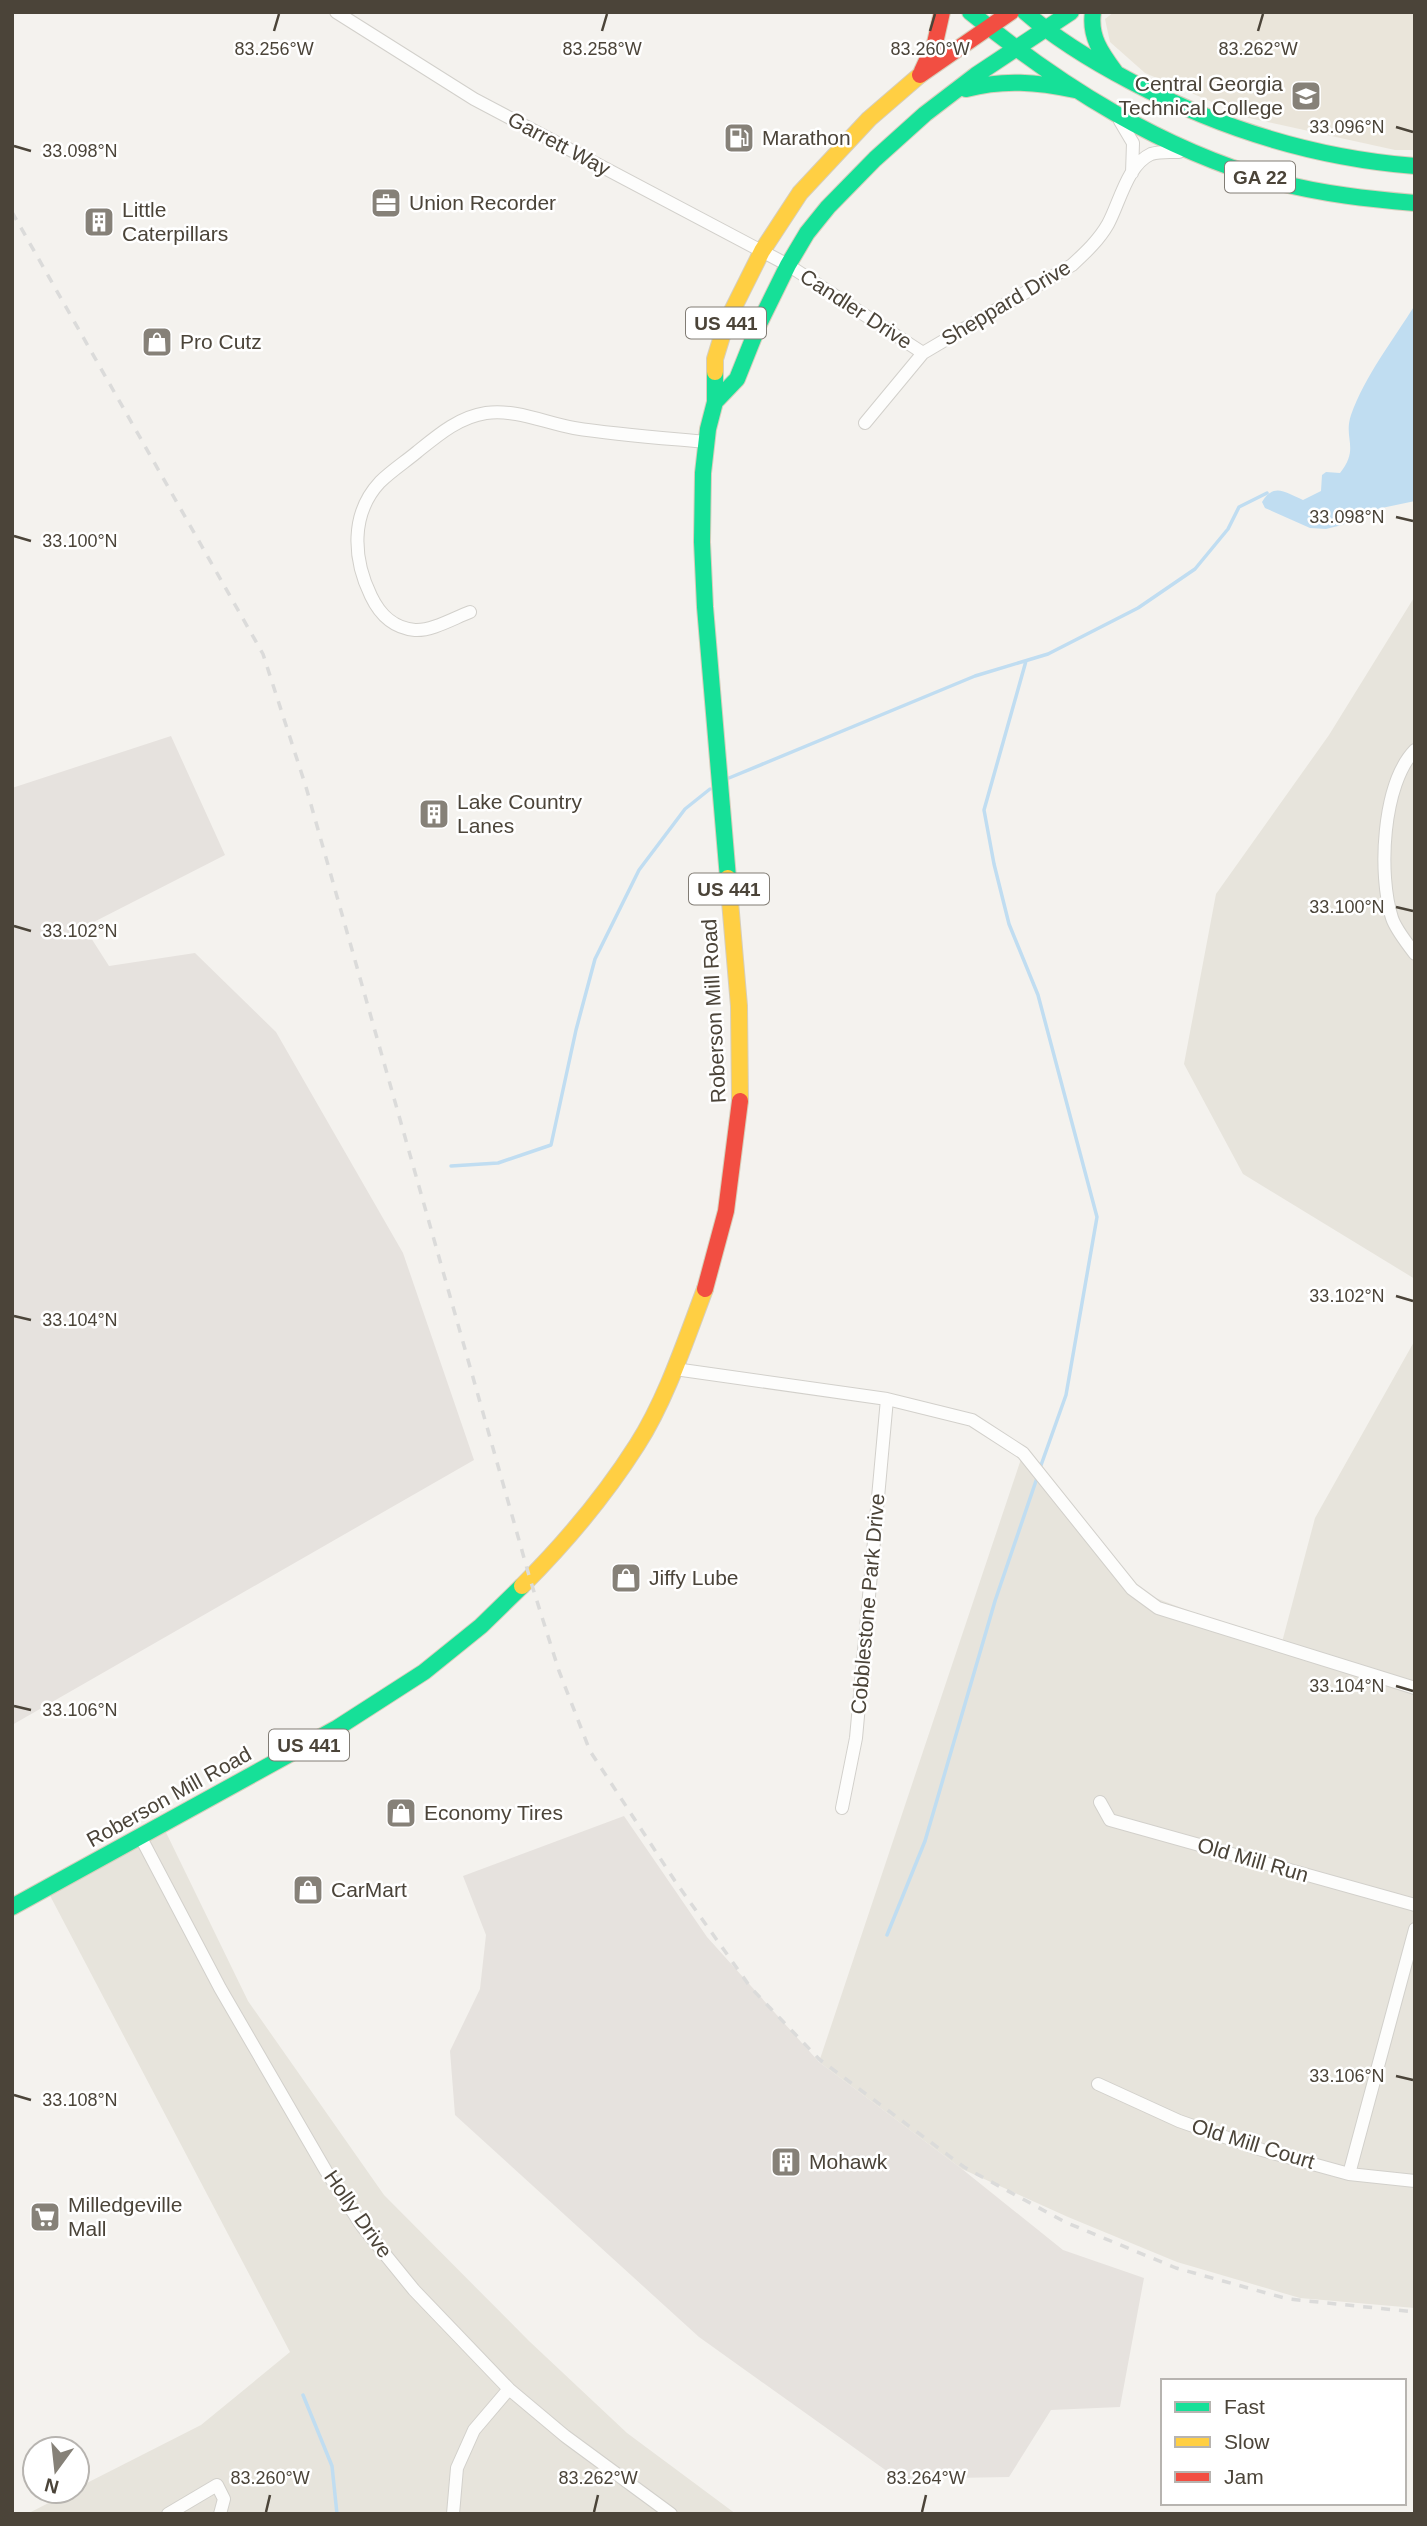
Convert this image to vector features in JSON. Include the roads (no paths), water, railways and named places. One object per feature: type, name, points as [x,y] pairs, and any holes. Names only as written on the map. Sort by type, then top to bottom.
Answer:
[{"type":"main road","points":[[920,75],[933,49],[941,25],[942,12]]},
{"type":"main road","name":"GA 22","points":[[970,12],[1015,50],[1076,90],[1116,115],[1193,153],[1249,173],[1306,188],[1415,203]]},
{"type":"main road","name":"Roberson Mill Road","points":[[12,1907],[360,1715],[416,1678],[481,1626],[551,1558],[598,1501],[638,1444],[675,1369],[700,1307],[719,1243],[732,1178],[740,1099],[739,1006],[705,607],[702,542],[703,473],[715,402],[715,359],[726,323],[762,251],[786,213],[822,167],[869,119],[920,75],[1011,12]]},
{"type":"main road","name":"GA 22","points":[[1025,12],[1044,30],[1116,74],[1190,110],[1269,139],[1323,153],[1415,166]]},
{"type":"main road","name":"US 441","points":[[715,402],[737,379],[759,324],[807,233],[851,183],[900,136],[952,93],[1071,12]]},
{"type":"main road","points":[[1093,12],[1090,26],[1096,44],[1116,74]]},
{"type":"main road","points":[[952,93],[983,83],[1011,79],[1076,90]]},
{"type":"street","name":"Garrett Way","points":[[336,12],[474,99],[788,265]]},
{"type":"street","name":"Sheppard Drive","points":[[1116,115],[1133,142],[1132,173]]},
{"type":"street","name":"Sheppard Drive","points":[[865,423],[923,353],[1072,265],[1091,247],[1106,227],[1132,173],[1151,154],[1193,153]]},
{"type":"street","name":"Candler Drive","points":[[788,265],[923,353]]},
{"type":"street","points":[[470,612],[429,628],[416,630],[386,620],[374,603],[363,579],[358,555],[356,537],[369,496],[381,482],[442,432],[469,417],[507,412],[577,428],[707,442]]},
{"type":"street","points":[[1414,951],[1392,919],[1382,862],[1392,792],[1415,750]]},
{"type":"street","points":[[675,1369],[887,1399],[972,1420],[1023,1453],[1132,1589],[1158,1608],[1415,1688]]},
{"type":"street","name":"Cobblestone Park Drive","points":[[842,1808],[856,1738],[887,1399]]},
{"type":"street","name":"Old Mill Run","points":[[1101,1802],[1110,1820],[1415,1905]]},
{"type":"street","name":"Holly Drive","points":[[140,1836],[220,1988],[326,2171],[355,2215],[414,2290],[509,2389],[565,2436],[671,2514]]},
{"type":"street","points":[[1349,2174],[1415,1929]]},
{"type":"street","name":"Old Mill Court","points":[[1098,2084],[1179,2121],[1262,2150],[1349,2174],[1415,2181]]},
{"type":"street","points":[[453,2514],[457,2469],[474,2430],[509,2389]]},
{"type":"street","points":[[168,2514],[217,2486],[224,2499],[220,2514]]},
{"type":"water","points":[[1415,305],[1415,501],[1377,509],[1342,525],[1326,529],[1310,528],[1265,508],[1262,502],[1271,492],[1286,492],[1303,500],[1321,491],[1322,475],[1326,472],[1340,473],[1349,457],[1349,423],[1357,401],[1372,372]]},
{"type":"waterway","points":[[729,778],[975,676],[1048,654],[1138,608],[1195,569],[1228,529],[1239,507],[1267,493]]},
{"type":"waterway","points":[[1026,661],[984,810],[1009,924],[1038,995],[1097,1217],[1066,1395],[1040,1468]]},
{"type":"waterway","points":[[451,1166],[498,1163],[551,1145],[576,1030],[595,959],[639,870],[685,809],[710,789]]},
{"type":"waterway","points":[[887,1935],[925,1841],[995,1601],[1038,1475]]},
{"type":"waterway","points":[[303,2395],[332,2466],[337,2514]]},
{"type":"railway","points":[[12,212],[263,654],[306,787],[530,1579],[559,1671],[590,1751],[675,1881],[751,1988],[819,2059],[964,2167],[1065,2222],[1176,2268],[1288,2299],[1415,2312]]},
{"type":"place","name":"Central Georgia Technical College","points":[[1306,96]]},
{"type":"place","name":"Marathon","points":[[739,138]]},
{"type":"place","name":"Union Recorder","points":[[386,203]]},
{"type":"place","name":"Little Caterpillars","points":[[99,222]]},
{"type":"place","name":"Pro Cutz","points":[[157,342]]},
{"type":"place","name":"Lake Country Lanes","points":[[434,814]]},
{"type":"place","name":"Jiffy Lube","points":[[626,1578]]},
{"type":"place","name":"Economy Tires","points":[[401,1813]]},
{"type":"place","name":"CarMart","points":[[308,1890]]},
{"type":"place","name":"Mohawk","points":[[786,2162]]},
{"type":"place","name":"Milledgeville Mall","points":[[45,2217]]}]
